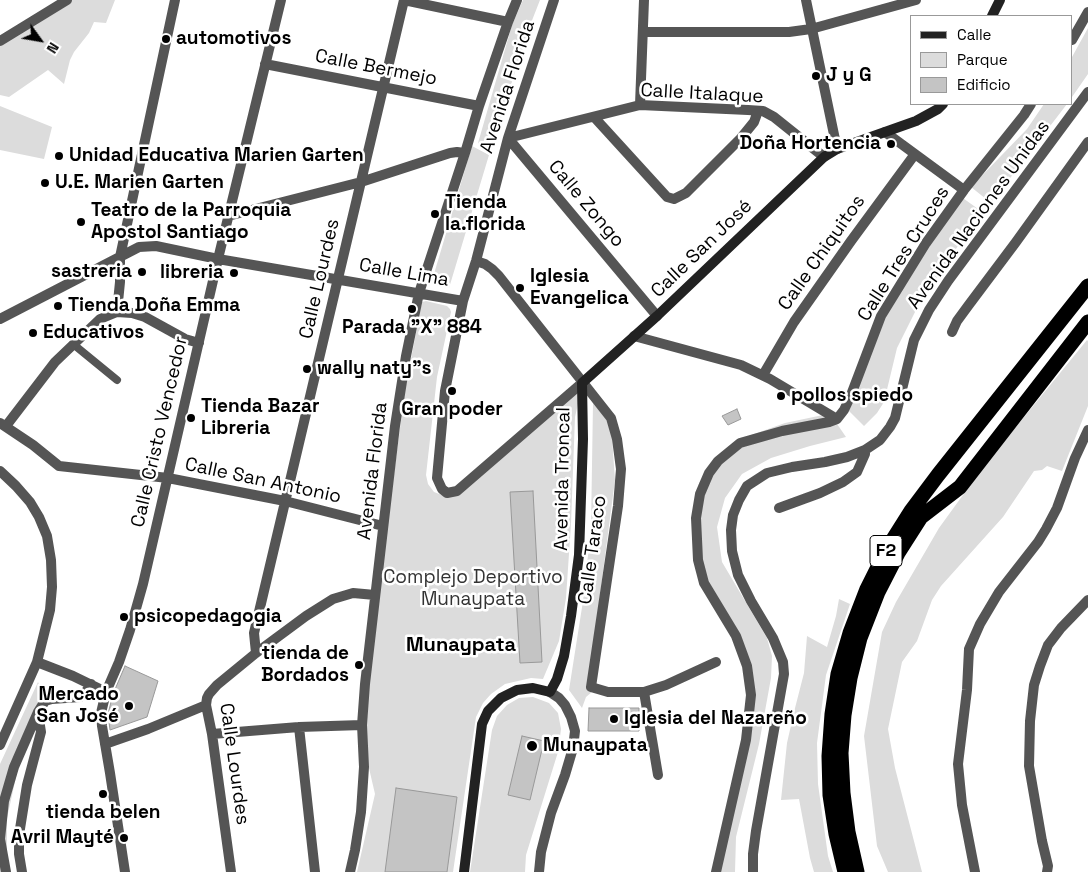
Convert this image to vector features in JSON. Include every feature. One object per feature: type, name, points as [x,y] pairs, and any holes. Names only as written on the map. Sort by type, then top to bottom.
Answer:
[{"type":"highway","name":"F2","points":[[844,872],[830,795],[829,756],[832,714],[838,674],[850,633],[867,590],[887,549],[911,511],[1088,286]]},
{"type":"highway","name":"F2","points":[[857,872],[848,832],[843,794],[841,753],[844,715],[850,678],[860,638],[878,592],[898,553],[921,517],[960,487],[1088,322]]},
{"type":"street","points":[[0,41],[67,0]]},
{"type":"street","points":[[117,312],[120,257],[175,0]]},
{"type":"street","name":"Calle Cristo Vencedor","points":[[124,872],[101,713],[106,692],[130,630],[143,584],[228,216],[281,0]]},
{"type":"street","points":[[404,0],[508,22]]},
{"type":"street","name":"Calle Lourdes","points":[[256,653],[254,632],[404,0]]},
{"type":"street","name":"Avenida Florida","points":[[350,872],[361,812],[364,768],[362,725],[365,684],[396,417],[406,356],[419,293],[479,106],[516,0]]},
{"type":"street","name":"Avenida Florida","points":[[437,478],[445,391],[463,301],[476,261],[508,138],[554,0]]},
{"type":"street","points":[[640,105],[644,0]]},
{"type":"street","points":[[806,0],[837,149]]},
{"type":"street","points":[[643,32],[789,32],[811,29],[916,0]]},
{"type":"street","points":[[992,15],[1000,0]]},
{"type":"street","points":[[1073,38],[1088,12]]},
{"type":"street","name":"Calle Bermejo","points":[[265,64],[479,106]]},
{"type":"street","name":"Avenida Naciones Unidas","points":[[753,872],[756,831],[784,674],[774,638],[751,601],[738,575],[732,551],[731,530],[733,515],[739,500],[747,486],[767,472],[840,459],[865,450],[880,440],[890,428],[895,418],[914,340],[929,310],[948,281],[1088,92]]},
{"type":"street","name":"Calle Italaque","points":[[508,138],[640,105],[763,111],[774,117],[824,156]]},
{"type":"street","name":"Calle San José","points":[[437,478],[442,490],[447,493],[456,490],[657,316],[824,156],[837,149],[916,121],[942,105]]},
{"type":"street","name":"Calle Tres Cruces","points":[[837,418],[844,410],[851,395],[881,316],[926,243],[964,190],[1030,105]]},
{"type":"street","points":[[594,117],[667,197],[674,199],[686,192],[741,138],[754,122],[758,111]]},
{"type":"street","points":[[885,132],[964,190]]},
{"type":"street","name":"Calle Zongo","points":[[508,138],[657,316]]},
{"type":"street","points":[[952,332],[968,306],[1088,142]]},
{"type":"street","points":[[228,216],[361,182],[450,153],[465,153]]},
{"type":"street","name":"Calle Chiquitos","points":[[764,375],[794,322],[916,154]]},
{"type":"street","name":"Calle Lima","points":[[0,319],[140,247],[156,246],[218,259],[463,301]]},
{"type":"street","name":"Calle Lima","points":[[476,261],[492,269],[499,276],[611,418]]},
{"type":"street","points":[[3,425],[55,362],[100,319],[117,312],[132,313],[145,317],[185,339],[199,343]]},
{"type":"street","points":[[634,336],[741,365],[764,375],[837,418]]},
{"type":"street","name":"Avenida Troncal","points":[[550,692],[557,679],[564,656],[579,555],[583,439],[582,382]]},
{"type":"street","name":"Calle Taraco","points":[[611,418],[617,440],[621,469],[618,506],[591,687],[608,692],[644,692]]},
{"type":"street","points":[[716,872],[744,749],[751,695],[747,666],[736,636],[704,583],[698,560],[696,518],[700,494],[709,473],[718,462],[740,443],[782,431],[829,422],[837,418]]},
{"type":"street","name":"Calle San Antonio","points":[[3,425],[33,445],[58,466],[168,478],[285,501],[383,526]]},
{"type":"street","points":[[975,872],[962,805],[958,764],[967,690],[969,649],[980,624],[999,592],[1046,530],[1088,430]]},
{"type":"street","points":[[779,508],[820,493],[843,482],[856,472],[865,454],[865,450]]},
{"type":"street","points":[[0,471],[30,502],[39,517],[46,536],[51,560],[52,587],[50,610],[36,662],[0,745]]},
{"type":"street","name":"Calle Lourdes","points":[[231,872],[212,734],[206,705],[209,694],[217,685],[256,653],[306,616],[333,599],[353,593],[375,595]]},
{"type":"street","points":[[1049,870],[1029,766],[1030,721],[1034,685],[1048,645],[1061,628],[1088,600]]},
{"type":"street","points":[[36,662],[73,676],[106,692]]},
{"type":"street","points":[[658,775],[644,692],[666,685],[716,662]]},
{"type":"street","points":[[6,872],[0,839],[4,801],[14,767],[38,712],[45,701],[80,697],[91,684]]},
{"type":"street","points":[[464,872],[482,724],[488,711],[501,698],[517,690],[533,688],[550,692],[559,698],[571,717],[575,731],[573,748],[551,814],[541,852],[539,872]]},
{"type":"street","points":[[105,744],[206,705]]},
{"type":"street","points":[[22,872],[19,854],[19,835],[27,784],[41,732],[38,712]]},
{"type":"street","points":[[212,734],[299,727],[362,725]]},
{"type":"street","points":[[299,727],[315,872]]},
{"type":"lane","points":[[73,344],[117,380]]},
{"type":"green space","points":[[61,0],[115,0],[106,23],[94,22],[89,33],[74,52],[64,84],[48,70],[9,97],[0,95],[0,41]]},
{"type":"green space","points":[[523,0],[540,0],[514,75],[491,152],[478,143],[512,25]]},
{"type":"green space","points":[[1088,28],[1088,74],[1073,96],[1073,55]]},
{"type":"green space","points":[[1043,105],[1066,105],[991,203],[971,187],[1027,129]]},
{"type":"green space","points":[[0,106],[52,127],[44,159],[0,150]]},
{"type":"green space","points":[[472,146],[489,155],[449,288],[431,284]]},
{"type":"green space","points":[[960,196],[981,211],[917,308],[897,348],[884,402],[877,413],[864,426],[844,406],[886,314]]},
{"type":"green space","name":"Complejo Deportivo Munaypata","points":[[426,301],[447,306],[451,312],[437,377],[426,475],[428,484],[434,492],[442,495],[453,492],[581,390],[575,417],[566,598],[559,641],[543,679],[531,678],[505,684],[491,694],[483,703],[476,717],[453,872],[357,872],[375,794],[365,751],[371,649],[405,390],[422,302]]},
{"type":"green space","points":[[1087,340],[1088,406],[1062,471],[1047,466],[1042,470],[1034,471],[1003,517],[941,586],[932,600],[917,641],[902,662],[888,729],[895,768],[922,872],[888,872],[877,846],[864,736],[882,632],[896,602],[939,528],[984,466]]},
{"type":"green space","name":"Complejo Deportivo Munaypata","points":[[593,403],[611,423],[615,480],[589,679],[592,692],[586,697],[582,708],[569,690],[583,601],[591,527]]},
{"type":"green space","points":[[823,415],[835,421],[846,437],[771,458],[742,474],[725,498],[717,527],[722,562],[767,638],[772,656],[771,678],[759,744],[736,837],[735,872],[716,872],[743,740],[750,695],[747,660],[705,582],[694,517],[699,483],[740,439],[785,423]]},
{"type":"green space","points":[[839,599],[850,604],[826,675],[817,743],[818,784],[828,856],[833,872],[814,872],[799,799],[781,800],[787,743],[804,673],[807,636],[827,647]]},
{"type":"green space","points":[[38,682],[44,694],[20,759],[7,818],[7,872],[0,872],[0,764]]},
{"type":"green space","points":[[533,697],[549,703],[558,713],[561,729],[558,752],[526,855],[525,872],[470,872],[492,730],[497,716],[507,705],[519,698]]},
{"type":"building","points":[[737,409],[741,419],[728,425],[722,416]]},
{"type":"building","points":[[533,491],[542,662],[520,663],[510,492]]},
{"type":"building","name":"Mercado San José","points":[[125,666],[158,681],[147,717],[110,730],[108,714],[113,694]]},
{"type":"building","name":"Iglesia del Nazareño","points":[[589,708],[639,708],[639,731],[588,731]]},
{"type":"building","points":[[522,736],[544,741],[530,800],[508,795]]},
{"type":"building","points":[[396,788],[457,797],[447,872],[385,872]]},
{"type":"place","name":"automotivos","points":[[166,39]]},
{"type":"place","name":"J y G","points":[[816,76]]},
{"type":"place","name":"Doña Hortencia","points":[[891,144]]},
{"type":"place","name":"Unidad Educativa Marien Garten","points":[[59,156]]},
{"type":"place","name":"U.E. Marien Garten","points":[[45,183]]},
{"type":"place","name":"Tienda la.florida","points":[[435,214]]},
{"type":"place","name":"Teatro de la Parroquia Apostol Santiago","points":[[81,222]]},
{"type":"place","name":"sastreria","points":[[142,272]]},
{"type":"place","name":"libreria","points":[[234,273]]},
{"type":"place","name":"Iglesia Evangelica","points":[[520,288]]},
{"type":"place","name":"Tienda Doña Emma","points":[[58,306]]},
{"type":"place","name":"Parada \"X\" 884","points":[[412,309]]},
{"type":"place","name":"Educativos","points":[[33,333]]},
{"type":"place","name":"wally naty\"s","points":[[307,369]]},
{"type":"place","name":"Gran poder","points":[[452,391]]},
{"type":"place","name":"pollos spiedo","points":[[781,396]]},
{"type":"place","name":"Tienda Bazar Libreria","points":[[191,418]]},
{"type":"place","name":"psicopedagogia","points":[[124,617]]},
{"type":"place","name":"tienda de Bordados","points":[[359,665]]},
{"type":"place","name":"Mercado San José","points":[[129,706]]},
{"type":"place","name":"Iglesia del Nazareño","points":[[614,719]]},
{"type":"place","name":"Munaypata","points":[[532,746]]},
{"type":"place","name":"tienda belen","points":[[103,794]]},
{"type":"place","name":"Avril Mayté","points":[[124,838]]},
{"type":"district","name":"Munaypata","points":[[461,646]]}]
